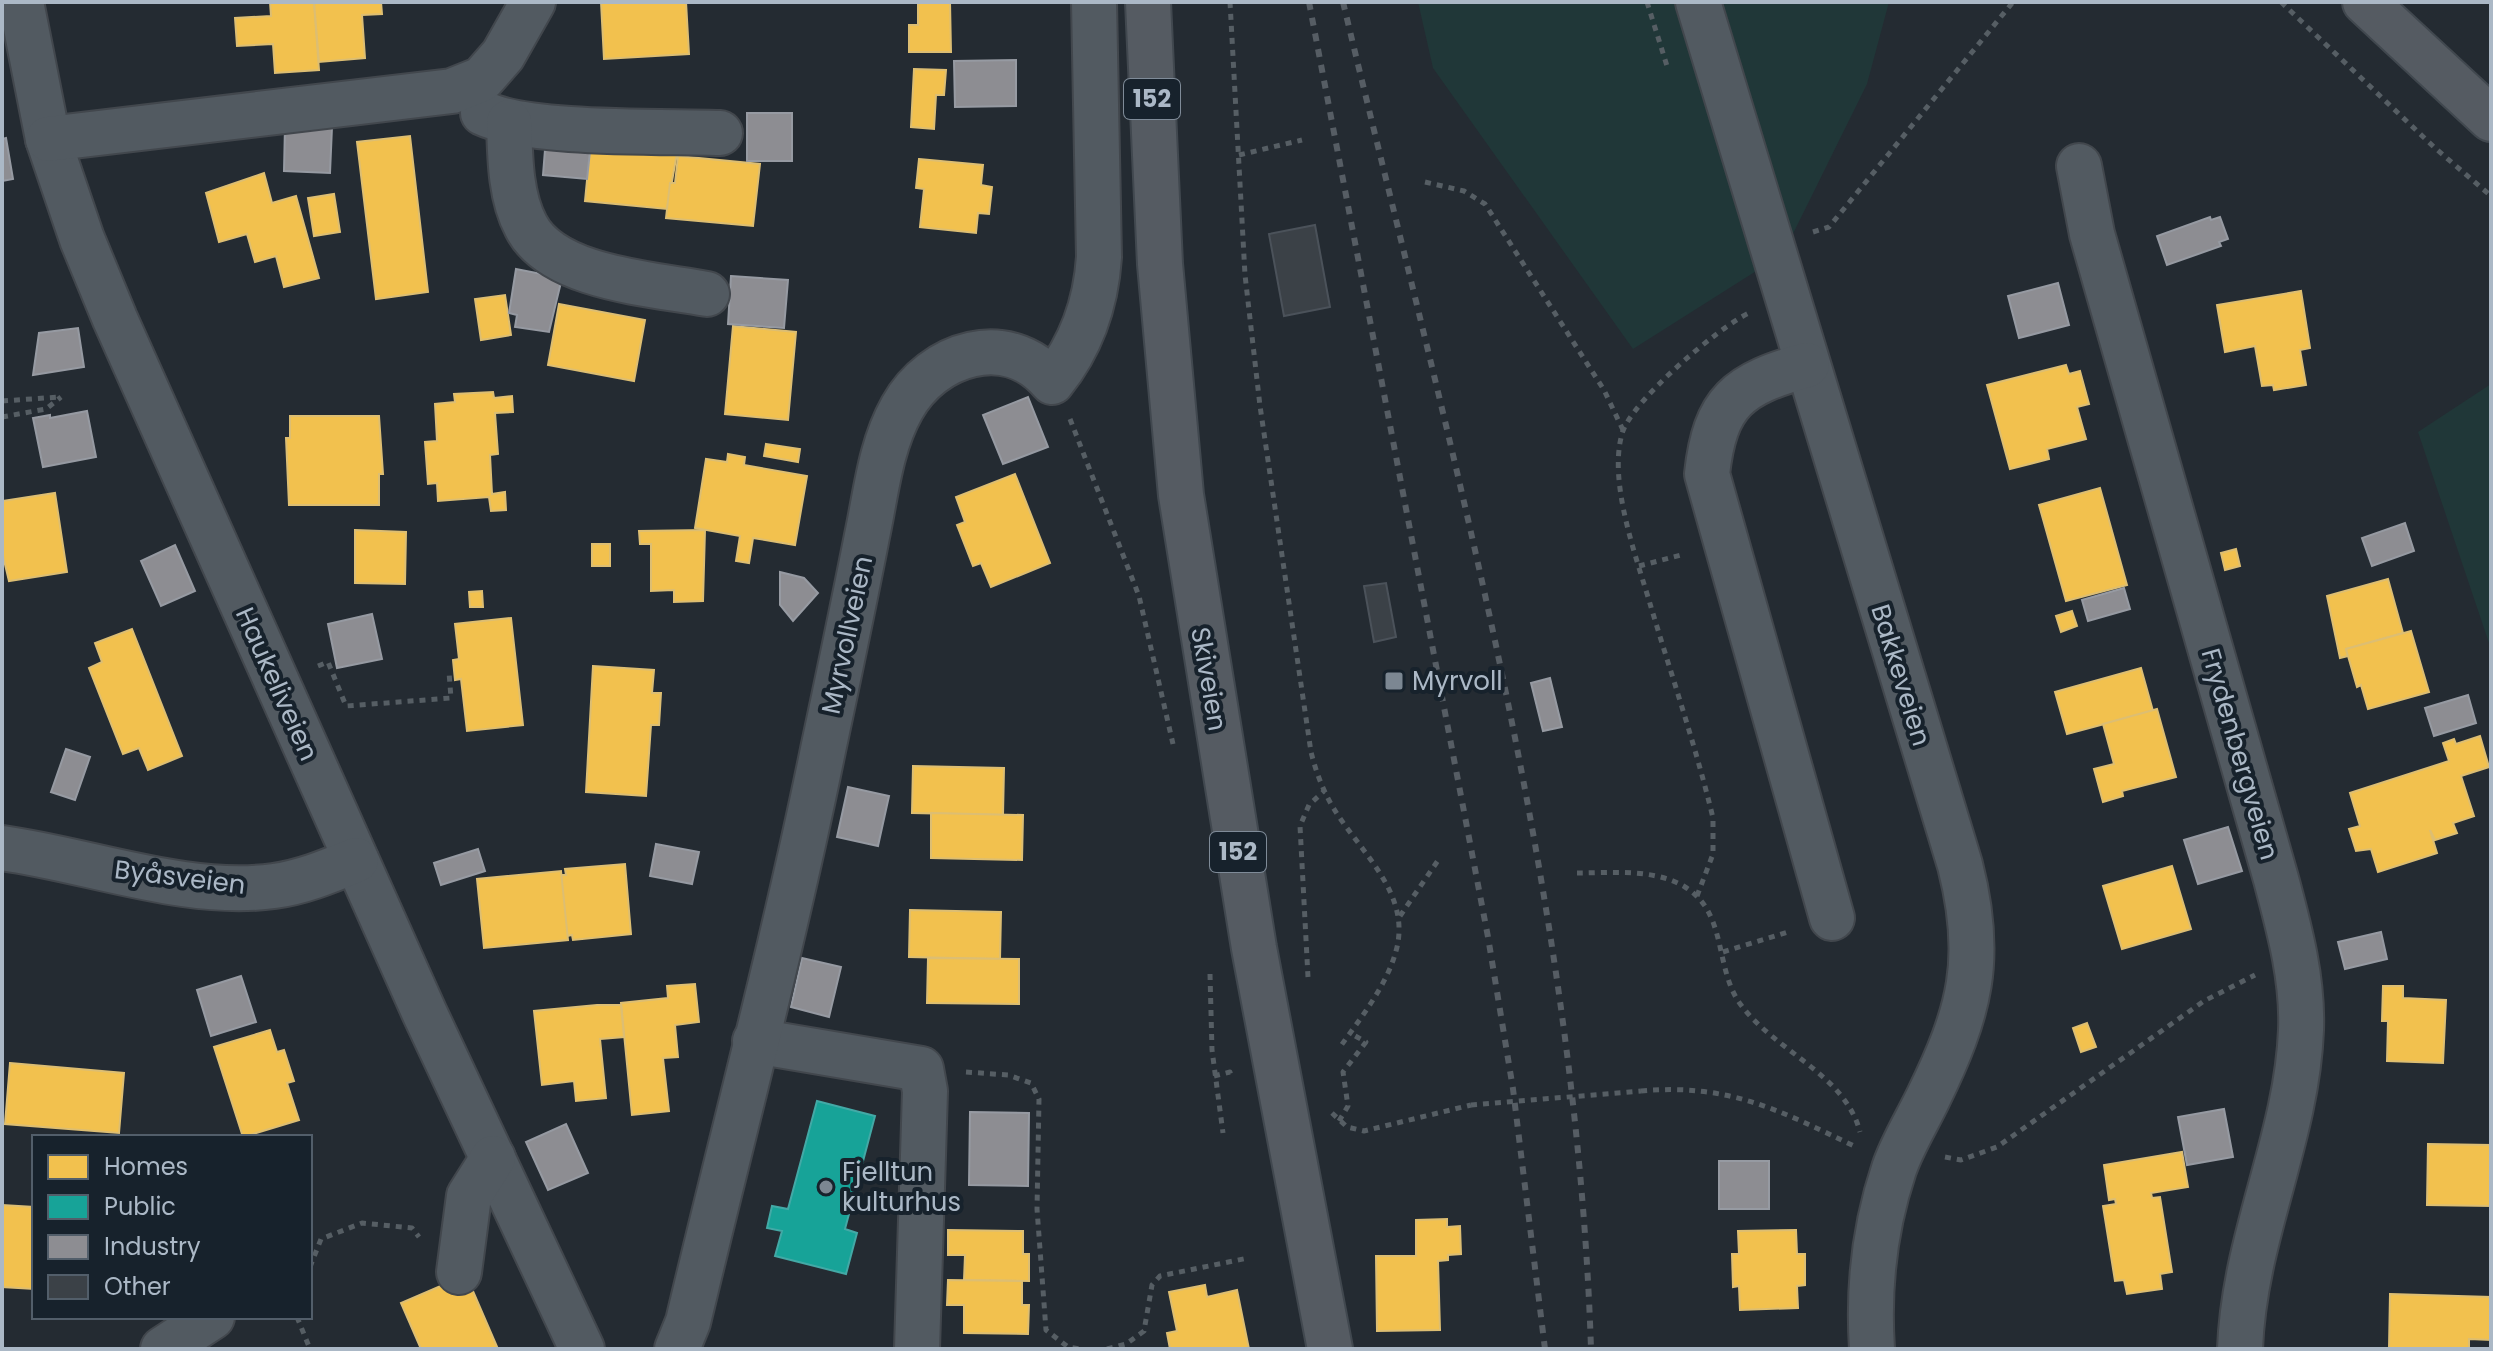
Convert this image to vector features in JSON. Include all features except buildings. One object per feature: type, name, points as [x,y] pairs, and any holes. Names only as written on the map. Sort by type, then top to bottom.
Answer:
[{"type":"main road","name":"Skiveien","points":[[1148,2],[1160,264],[1181,495],[1254,948],[1330,1349]]},
{"type":"main road","points":[[2365,2],[2491,119]]},
{"type":"street","name":"Haukeliveien","points":[[21,2],[48,139],[82,239],[115,319],[356,860],[582,1349]]},
{"type":"street","points":[[48,139],[452,91],[482,79],[503,55],[533,2]]},
{"type":"street","points":[[1052,382],[1080,338],[1098,275],[1094,2]]},
{"type":"street","name":"Bakkeveien","points":[[1698,2],[1960,865],[1972,920],[1973,969],[1963,1013],[1944,1064],[1895,1167],[1879,1221],[1872,1273],[1872,1349]]},
{"type":"street","points":[[452,91],[482,113],[509,122],[720,133]]},
{"type":"street","points":[[509,122],[520,213],[533,237],[546,249],[561,259],[604,275],[707,294]]},
{"type":"street","name":"Frydenbergveien","points":[[2079,166],[2096,248],[2294,953],[2301,1006],[2299,1054],[2288,1116],[2249,1261],[2240,1349]]},
{"type":"street","name":"Myrvollveien","points":[[677,1349],[688,1322],[815,791],[880,475],[894,423],[914,390],[925,379],[937,368],[968,354],[1015,354],[1042,371],[1052,382]]},
{"type":"street","points":[[1807,365],[1746,386],[1723,409],[1710,442],[1707,474],[1832,918]]},
{"type":"street","name":"Byåsveien","points":[[2,848],[184,882],[234,888],[296,882],[356,860]]},
{"type":"street","points":[[755,1041],[921,1069],[925,1091],[917,1349]]},
{"type":"street","points":[[459,1272],[469,1196],[493,1158]]},
{"type":"street","points":[[189,1334],[221,1319]]},
{"type":"path","points":[[1230,2],[1245,275],[1260,406],[1311,752],[1324,791],[1381,875],[1399,917],[1396,953],[1340,1047]]},
{"type":"path","points":[[1771,245],[1829,227],[2013,2]]},
{"type":"path","points":[[2281,2],[2435,148],[2491,196]]},
{"type":"path","points":[[1239,155],[1302,140]]},
{"type":"path","points":[[1425,182],[1464,191],[1485,204],[1604,390],[1623,430],[1620,483],[1628,520],[1713,818],[1713,854],[1697,896]]},
{"type":"path","points":[[1623,430],[1651,392],[1724,327],[1787,297]]},
{"type":"path","points":[[1052,382],[1131,571],[1175,750]]},
{"type":"path","points":[[2,401],[61,397],[46,409],[2,417]]},
{"type":"path","points":[[275,680],[328,662],[346,706],[451,698],[449,672]]},
{"type":"path","points":[[1309,980],[1300,826],[1309,805],[1324,791]]},
{"type":"path","points":[[1399,917],[1439,859]]},
{"type":"path","points":[[1330,1106],[1339,1121],[1355,1130],[1371,1130],[1422,1114],[1471,1105],[1680,1088],[1746,1099],[1861,1149],[1852,1107],[1740,1004],[1715,926],[1697,896],[1669,879],[1577,873]]},
{"type":"path","points":[[1723,952],[1832,918]]},
{"type":"path","points":[[1906,1143],[1949,1159],[1982,1155],[2204,1001],[2294,953]]},
{"type":"path","points":[[1210,965],[1214,1076],[1223,1133]]},
{"type":"path","points":[[1339,1121],[1348,1106],[1343,1072],[1366,1042],[1350,1033]]},
{"type":"path","points":[[921,1069],[1008,1075],[1031,1083],[1039,1099],[1037,1209],[1046,1330],[1068,1347],[1080,1349]]},
{"type":"path","points":[[1214,1076],[1230,1072],[1231,1077]]},
{"type":"path","points":[[312,1262],[321,1239],[362,1223],[412,1228]]},
{"type":"path","points":[[1107,1349],[1126,1344],[1144,1331],[1152,1285],[1160,1276],[1248,1258]]},
{"type":"path","points":[[298,1319],[310,1349]]},
{"type":"green space","points":[[1418,2],[1889,2],[1867,84],[1783,254],[1633,349],[1433,68]]},
{"type":"green space","points":[[2491,384],[2491,649],[2418,432]]},
{"type":"railway","points":[[1309,2],[1488,937],[1513,1089],[1545,1349]]},
{"type":"railway","points":[[1343,2],[1464,502],[1534,838],[1561,1007],[1580,1177],[1591,1349]]},
{"type":"place","name":"Myrvoll","points":[[1394,681]]},
{"type":"place","name":"Fjelltun kulturhus","points":[[826,1187]]}]
